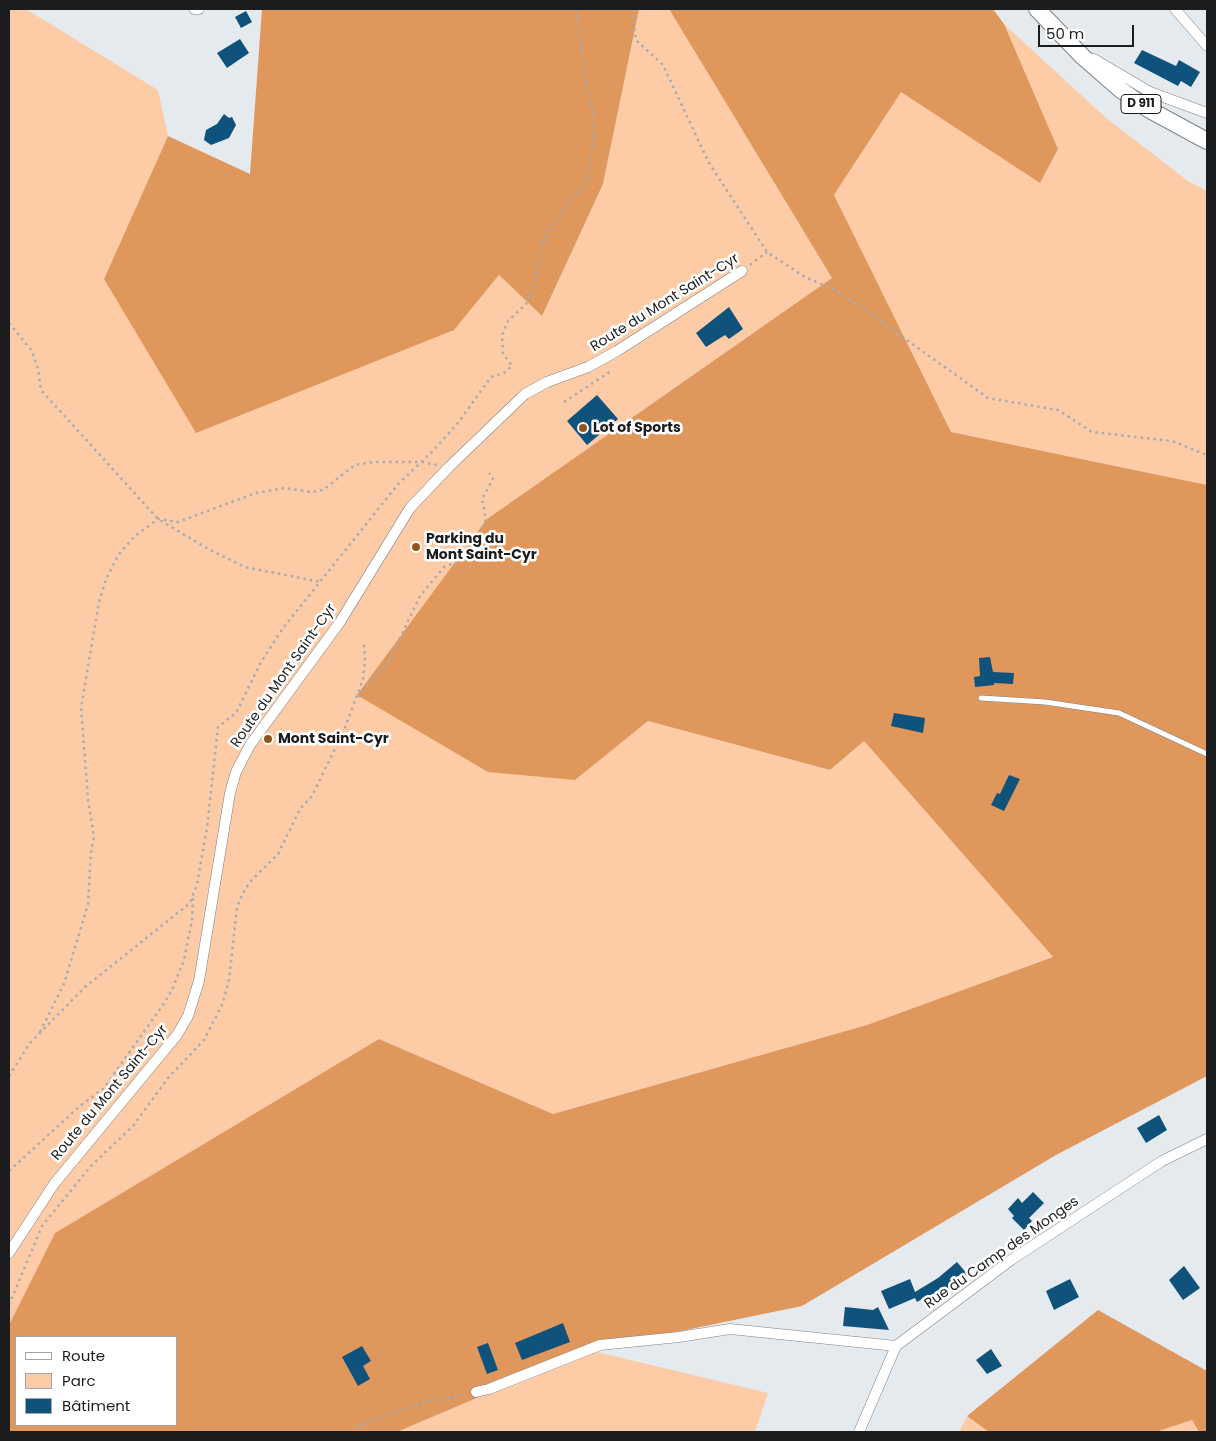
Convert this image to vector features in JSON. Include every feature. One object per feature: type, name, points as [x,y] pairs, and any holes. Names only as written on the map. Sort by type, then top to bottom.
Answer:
[{"type":"main road","name":"D 911","points":[[1037,9],[1082,56],[1115,85],[1148,109],[1207,141]]},
{"type":"street","points":[[194,9],[199,9]]},
{"type":"street","points":[[1175,9],[1207,46]]},
{"type":"street","points":[[1082,56],[1095,59],[1150,92],[1207,113]]},
{"type":"street","name":"Route du Mont Saint-Cyr","points":[[9,1253],[54,1184],[177,1035],[188,1016],[199,981],[230,793],[236,772],[250,745],[340,622],[405,516],[449,467],[526,394],[547,382],[588,367],[617,351],[742,270]]},
{"type":"street","name":"Rue du Camp des Monges","points":[[896,1346],[1012,1260],[1162,1161],[1207,1138]]},
{"type":"street","points":[[476,1392],[489,1389],[600,1346],[730,1329],[896,1346],[859,1432]]},
{"type":"lane","points":[[981,698],[1045,702],[1118,713],[1207,754]]},
{"type":"path","points":[[9,1171],[80,1106],[104,1088],[172,990],[184,960],[192,920],[193,897],[207,828],[218,727],[236,713],[261,662],[274,642],[399,483],[422,462],[458,423],[491,377],[504,373],[512,366],[503,353],[502,335],[508,321],[526,304],[535,282],[541,248],[548,231],[587,178],[593,144],[594,116],[584,72],[582,43],[576,9]]},
{"type":"path","points":[[632,9],[636,40],[663,65],[709,163],[766,252],[805,277],[838,291],[988,398],[1058,410],[1092,432],[1172,441],[1207,455]]},
{"type":"path","name":"Route du Mont Saint-Cyr","points":[[742,270],[766,252]]},
{"type":"path","points":[[9,323],[32,350],[38,369],[41,390],[158,519],[210,550],[245,567],[321,582]]},
{"type":"path","points":[[564,402],[612,371]]},
{"type":"path","points":[[38,1035],[64,984],[88,904],[94,837],[88,798],[81,708],[99,602],[106,579],[119,554],[135,536],[158,519],[178,522],[256,493],[276,490],[323,490],[355,465],[373,462],[422,462]]},
{"type":"path","points":[[356,700],[389,661],[420,596],[444,567],[457,562],[469,553],[479,537],[486,519],[482,499],[493,479],[489,472]]},
{"type":"path","points":[[9,1076],[30,1043],[85,987],[184,908],[193,897]]},
{"type":"path","points":[[350,1432],[365,1423],[424,1402],[476,1392]]},
{"type":"green space","points":[[9,9],[26,9],[158,90],[168,136],[104,279],[454,330],[499,275],[542,316],[603,184],[639,9],[669,9],[832,278],[487,519],[574,780],[648,721],[830,770],[864,741],[1053,957],[867,1025],[553,1114],[379,1039],[55,1233],[9,1325]]},
{"type":"green space","points":[[1004,24],[1105,117],[1188,181],[1207,191],[1207,485],[951,432],[834,195],[901,91],[1040,183],[1058,149]]},
{"type":"green space","points":[[589,1350],[768,1393],[755,1432],[397,1432]]},
{"type":"green space","points":[[967,1416],[989,1432],[959,1432]]},
{"type":"green space","points":[[1192,1420],[1199,1432],[1156,1432]]},
{"type":"shaded area","points":[[262,9],[639,9],[603,184],[542,316],[499,275],[454,330],[196,433],[104,279],[168,136],[250,174]]},
{"type":"shaded area","points":[[669,9],[993,9],[1004,24],[1058,149],[1040,183],[901,92],[834,195],[951,432],[1207,485],[1207,1076],[1056,1155],[802,1306],[589,1350],[397,1432],[9,1432],[9,1325],[55,1233],[379,1039],[553,1114],[867,1025],[1053,957],[864,741],[830,770],[648,721],[575,780],[488,772],[357,695],[487,519],[832,278]]},
{"type":"shaded area","points":[[1098,1310],[1207,1371],[1207,1432],[1199,1432],[1192,1420],[1156,1432],[989,1432],[967,1416]]},
{"type":"building","points":[[246,11],[252,22],[241,28],[235,17]]},
{"type":"building","points":[[240,39],[249,53],[227,68],[217,53]]},
{"type":"building","points":[[1142,50],[1176,66],[1179,60],[1200,72],[1191,87],[1181,81],[1178,86],[1134,63]]},
{"type":"building","points":[[224,114],[229,118],[232,117],[236,125],[229,138],[211,145],[204,140],[206,130],[217,124]]},
{"type":"building","points":[[729,307],[743,329],[729,339],[725,335],[706,347],[696,333]]},
{"type":"building","points":[[597,395],[618,419],[587,445],[567,421]]},
{"type":"building","points":[[990,657],[993,672],[1014,673],[1013,684],[994,683],[994,685],[975,687],[974,677],[980,676],[979,658]]},
{"type":"building","points":[[894,713],[925,718],[923,733],[891,726]]},
{"type":"building","points":[[1009,775],[1020,779],[1004,811],[991,805],[997,793],[1000,794]]},
{"type":"building","points":[[1159,1115],[1167,1130],[1146,1143],[1137,1128]]},
{"type":"building","points":[[1033,1192],[1044,1203],[1029,1218],[1032,1221],[1024,1230],[1012,1218],[1014,1216],[1008,1209],[1018,1198],[1022,1203]]},
{"type":"building","points":[[957,1262],[968,1275],[941,1296],[943,1300],[930,1307],[926,1297],[917,1302],[915,1298],[889,1309],[881,1291],[910,1279],[915,1292],[938,1278]]},
{"type":"building","points":[[1184,1266],[1200,1288],[1183,1300],[1169,1280]]},
{"type":"building","points":[[1070,1279],[1079,1297],[1054,1310],[1046,1291]]},
{"type":"building","points":[[845,1307],[873,1310],[878,1307],[889,1330],[843,1326]]},
{"type":"building","points":[[563,1323],[570,1342],[522,1360],[515,1343]]},
{"type":"building","points":[[488,1343],[498,1370],[487,1374],[477,1347]]},
{"type":"building","points":[[362,1346],[371,1361],[363,1366],[370,1379],[358,1386],[342,1357]]},
{"type":"building","points":[[991,1349],[1002,1366],[987,1374],[976,1360]]},
{"type":"place","name":"Lot of Sports","points":[[583,428]]},
{"type":"place","name":"Parking du Mont Saint-Cyr","points":[[416,547]]},
{"type":"place","name":"Mont Saint-Cyr","points":[[268,739]]}]
